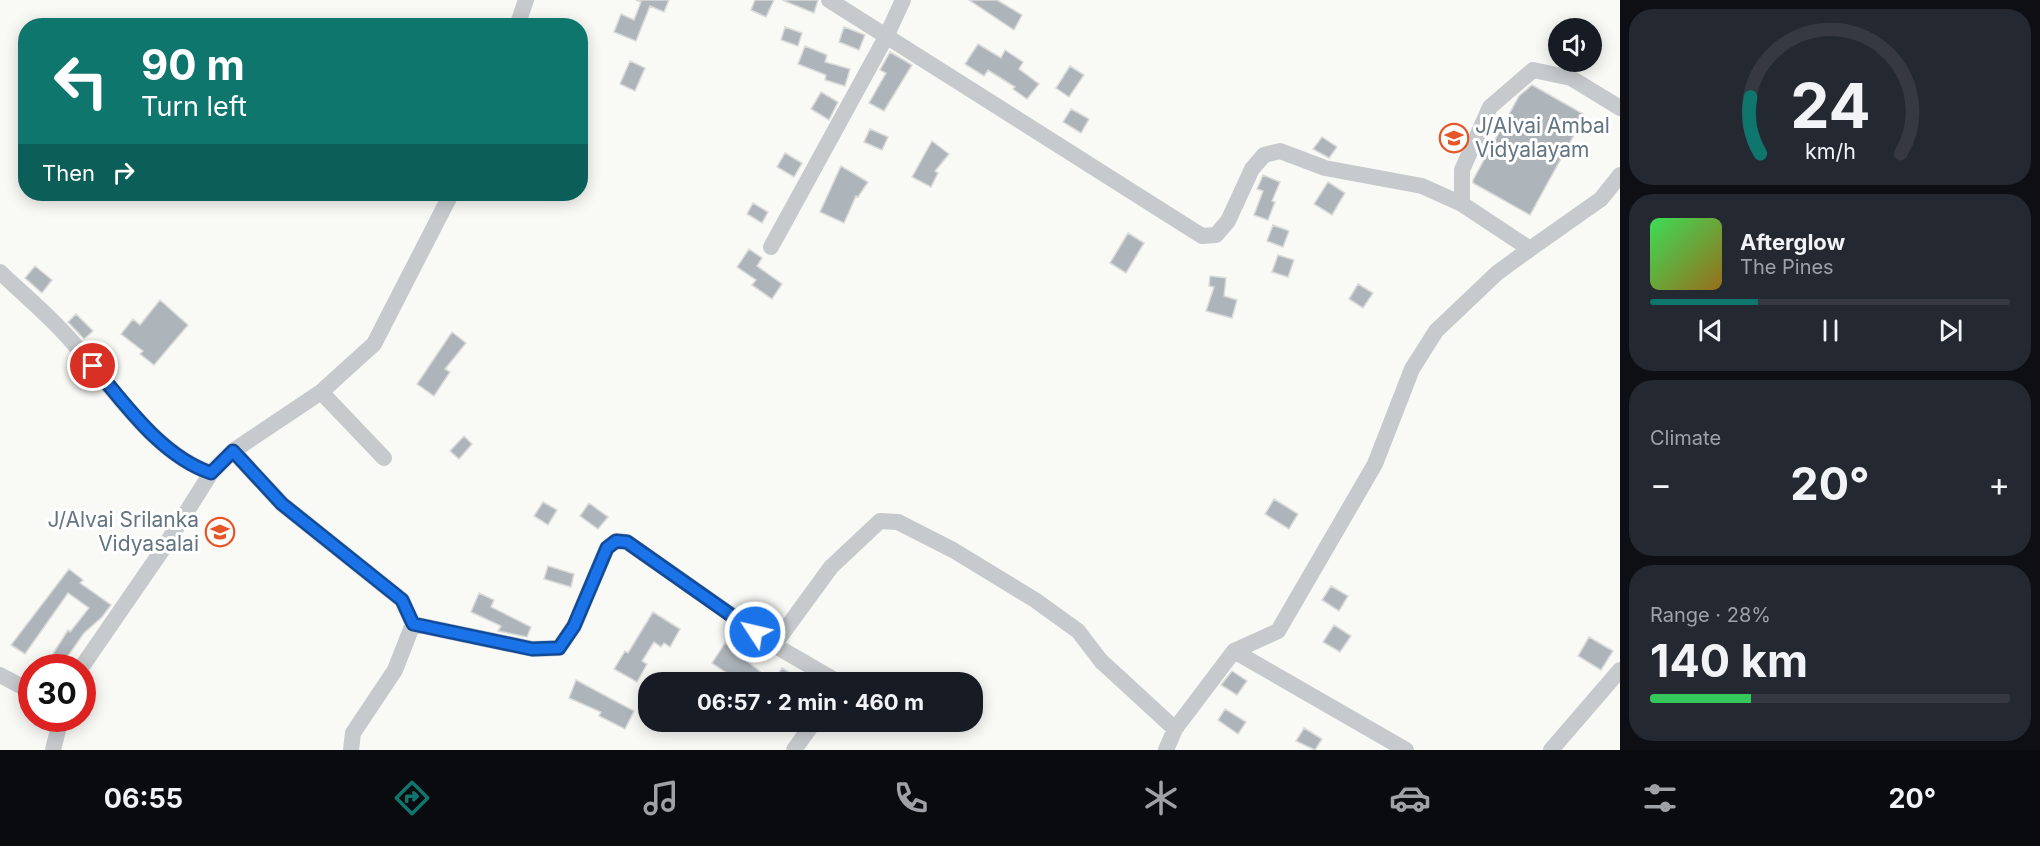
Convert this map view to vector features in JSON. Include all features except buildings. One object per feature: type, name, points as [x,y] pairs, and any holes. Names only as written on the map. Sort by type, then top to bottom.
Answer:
[{"type":"street","points":[[520,18],[526,0]]},
{"type":"street","points":[[829,0],[1203,236],[1216,235],[1228,220],[1252,169],[1264,155],[1280,151],[1325,168],[1422,186],[1462,204],[1530,249]]},
{"type":"street","points":[[771,247],[886,37],[903,0]]},
{"type":"street","points":[[1462,204],[1462,170],[1490,107],[1533,70],[1571,78],[1620,108]]},
{"type":"street","points":[[1166,750],[1175,729],[1234,651],[1278,631],[1375,464],[1412,369],[1436,331],[1497,273],[1601,199],[1620,175]]},
{"type":"street","points":[[91,654],[157,558],[211,473],[233,451],[321,392],[374,344],[447,201]]},
{"type":"street","points":[[0,272],[66,334],[147,429],[193,467],[211,473]]},
{"type":"street","points":[[321,392],[384,459]]},
{"type":"street","points":[[233,451],[282,504],[402,600],[413,624],[395,670],[353,733],[351,750]]},
{"type":"street","points":[[774,645],[831,567],[880,521],[898,522],[953,550],[1035,600],[1078,631],[1101,662],[1175,729]]},
{"type":"street","points":[[413,624],[532,649],[559,648],[574,626],[607,548],[616,541],[627,542],[774,645],[821,672]]},
{"type":"street","points":[[1234,651],[1406,750]]},
{"type":"street","points":[[1551,750],[1620,670]]},
{"type":"street","points":[[0,675],[18,685]]},
{"type":"street","points":[[53,750],[58,732]]},
{"type":"street","points":[[794,750],[807,732]]},
{"type":"place","name":"J/Alvai Ambal Vidyalayam","points":[[1454,138]]},
{"type":"place","name":"J/Alvai Srilanka Vidyasalai","points":[[220,532]]},
{"type":"route","points":[[93,366],[147,429],[193,467],[211,473],[233,451],[282,504],[402,600],[413,624],[532,649],[559,648],[574,626],[607,548],[616,541],[627,542],[755,632]]}]
